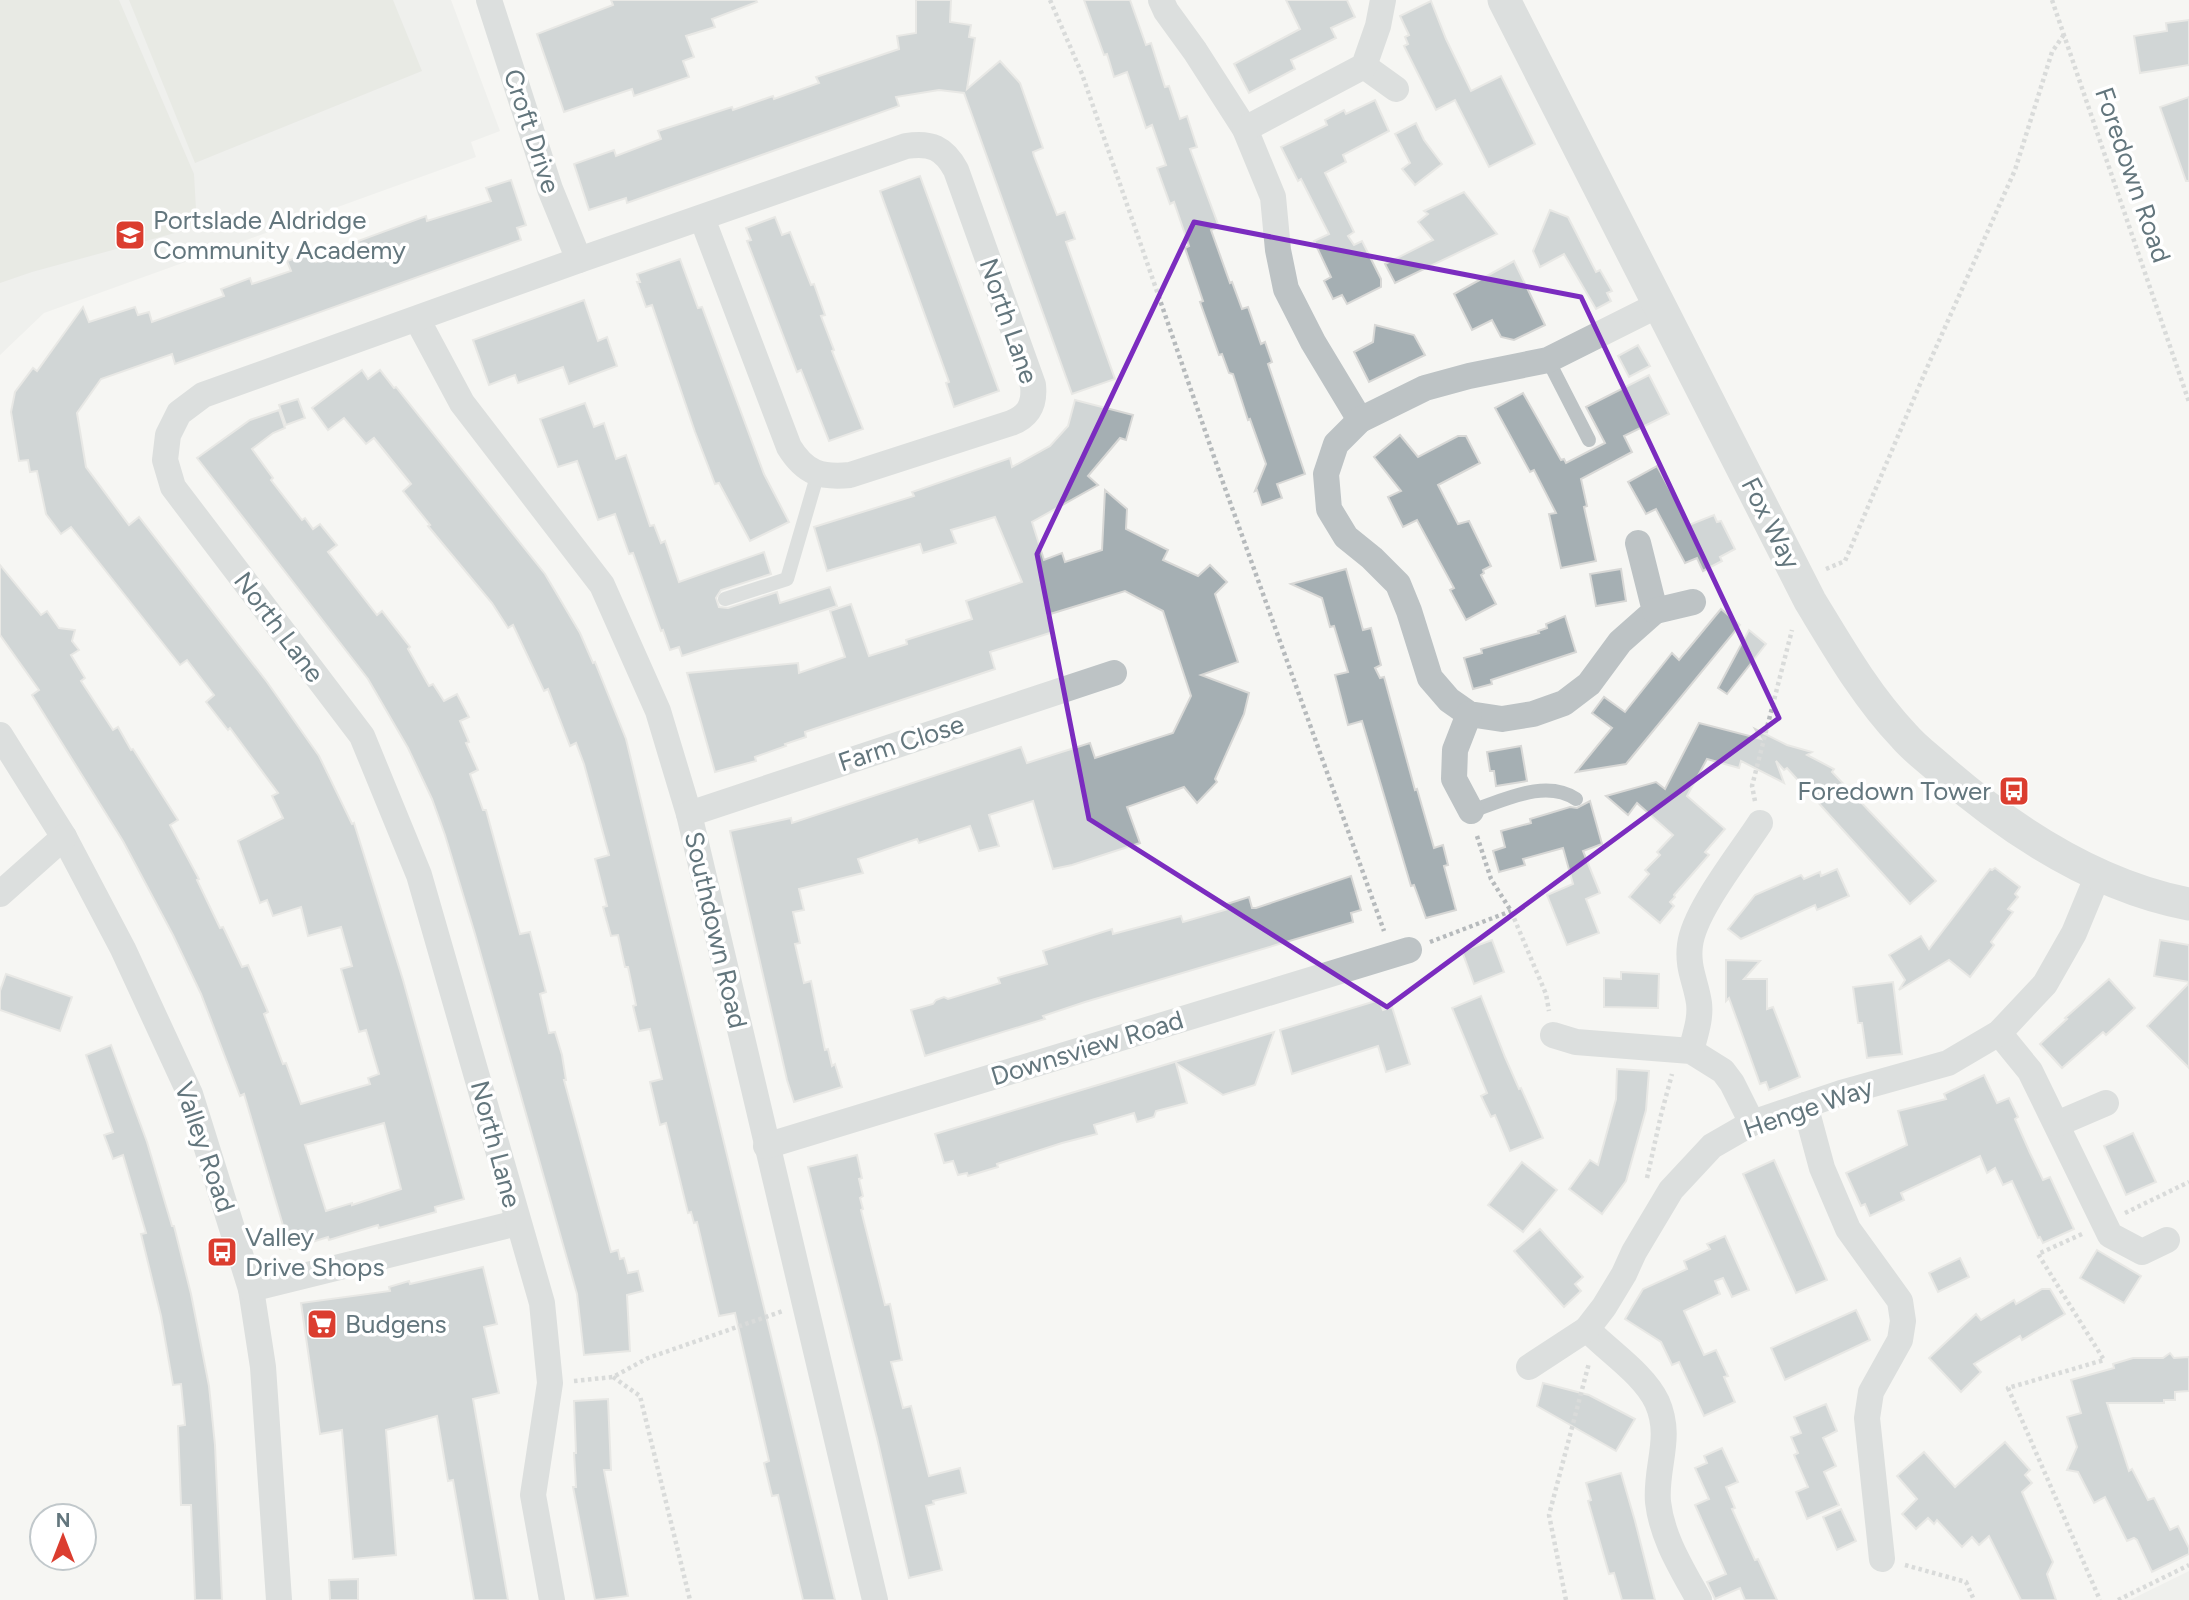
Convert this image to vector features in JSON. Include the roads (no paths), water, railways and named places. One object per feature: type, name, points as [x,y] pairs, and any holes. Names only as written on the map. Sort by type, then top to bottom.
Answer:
[{"type":"street","points":[[1161,0],[1245,129],[1273,197],[1278,250],[1286,289],[1313,342],[1360,420]]},
{"type":"street","points":[[1245,129],[1364,66],[1378,26],[1383,0]]},
{"type":"street","name":"Fox Way","points":[[1504,0],[1810,601],[1854,672],[1904,736],[1980,804],[2038,842],[2098,875],[2166,900],[2189,904]]},
{"type":"street","name":"Croft Drive","points":[[498,3],[550,190],[579,260]]},
{"type":"street","points":[[1364,66],[1396,89]]},
{"type":"street","name":"North Lane","points":[[552,1600],[533,1495],[550,1383],[542,1303],[419,874],[362,736],[173,487],[165,460],[168,435],[179,413],[204,396],[579,260],[906,146],[922,144],[937,147],[949,157],[956,170],[1033,385],[1035,399],[1021,419],[1011,423],[850,475],[830,477],[818,473]]},
{"type":"street","points":[[702,218],[789,447],[799,464],[818,473]]},
{"type":"street","points":[[1660,304],[1548,360],[1425,388],[1360,420],[1336,444],[1326,474],[1329,509],[1346,537],[1373,558],[1398,584],[1430,678],[1449,700],[1469,714],[1502,719],[1564,703],[1589,684],[1620,642],[1655,611],[1693,602]]},
{"type":"street","name":"Southdown Road","points":[[417,319],[462,403],[602,585],[658,710],[689,814],[875,1600]]},
{"type":"street","points":[[1638,543],[1655,611]]},
{"type":"street","name":"Farm Close","points":[[689,814],[1114,673]]},
{"type":"street","points":[[1469,714],[1455,750],[1454,779],[1471,811]]},
{"type":"street","name":"Valley Road","points":[[0,735],[64,837],[123,948],[190,1094],[251,1289],[263,1367],[279,1600]]},
{"type":"street","points":[[1684,1050],[1699,1021],[1699,1003],[1691,977],[1692,930],[1760,823]]},
{"type":"street","points":[[0,894],[64,837]]},
{"type":"street","name":"Henge Way","points":[[1529,1367],[1591,1334],[1671,1189],[1712,1146],[1752,1123],[1948,1063],[1999,1033],[2045,984],[2069,942],[2098,875]]},
{"type":"street","name":"Downsview Road","points":[[766,1146],[1401,952]]},
{"type":"street","points":[[1999,1033],[2030,1071],[2110,1235],[2142,1252],[2167,1240]]},
{"type":"street","points":[[1553,1035],[1576,1042],[1684,1050],[1723,1071],[1752,1123]]},
{"type":"street","points":[[2057,1124],[2106,1103]]},
{"type":"street","points":[[1805,1105],[1822,1168],[1848,1229],[1899,1301],[1903,1321],[1900,1340],[1871,1392],[1867,1418],[1882,1559]]},
{"type":"street","points":[[251,1289],[517,1223]]},
{"type":"street","points":[[1591,1334],[1634,1373],[1656,1399],[1665,1424],[1664,1451],[1658,1476],[1658,1504],[1665,1536],[1699,1600]]},
{"type":"lane","points":[[1548,360],[1589,440]]},
{"type":"lane","points":[[725,599],[787,579],[818,473]]},
{"type":"lane","points":[[1471,811],[1532,792],[1551,789],[1565,791],[1576,799]]},
{"type":"place","name":"Portslade Aldridge Community Academy","points":[[130,235]]},
{"type":"place","name":"Foredown Tower","points":[[2014,791]]},
{"type":"place","name":"Valley Drive Shops","points":[[222,1252]]},
{"type":"place","name":"Budgens","points":[[322,1324]]}]
